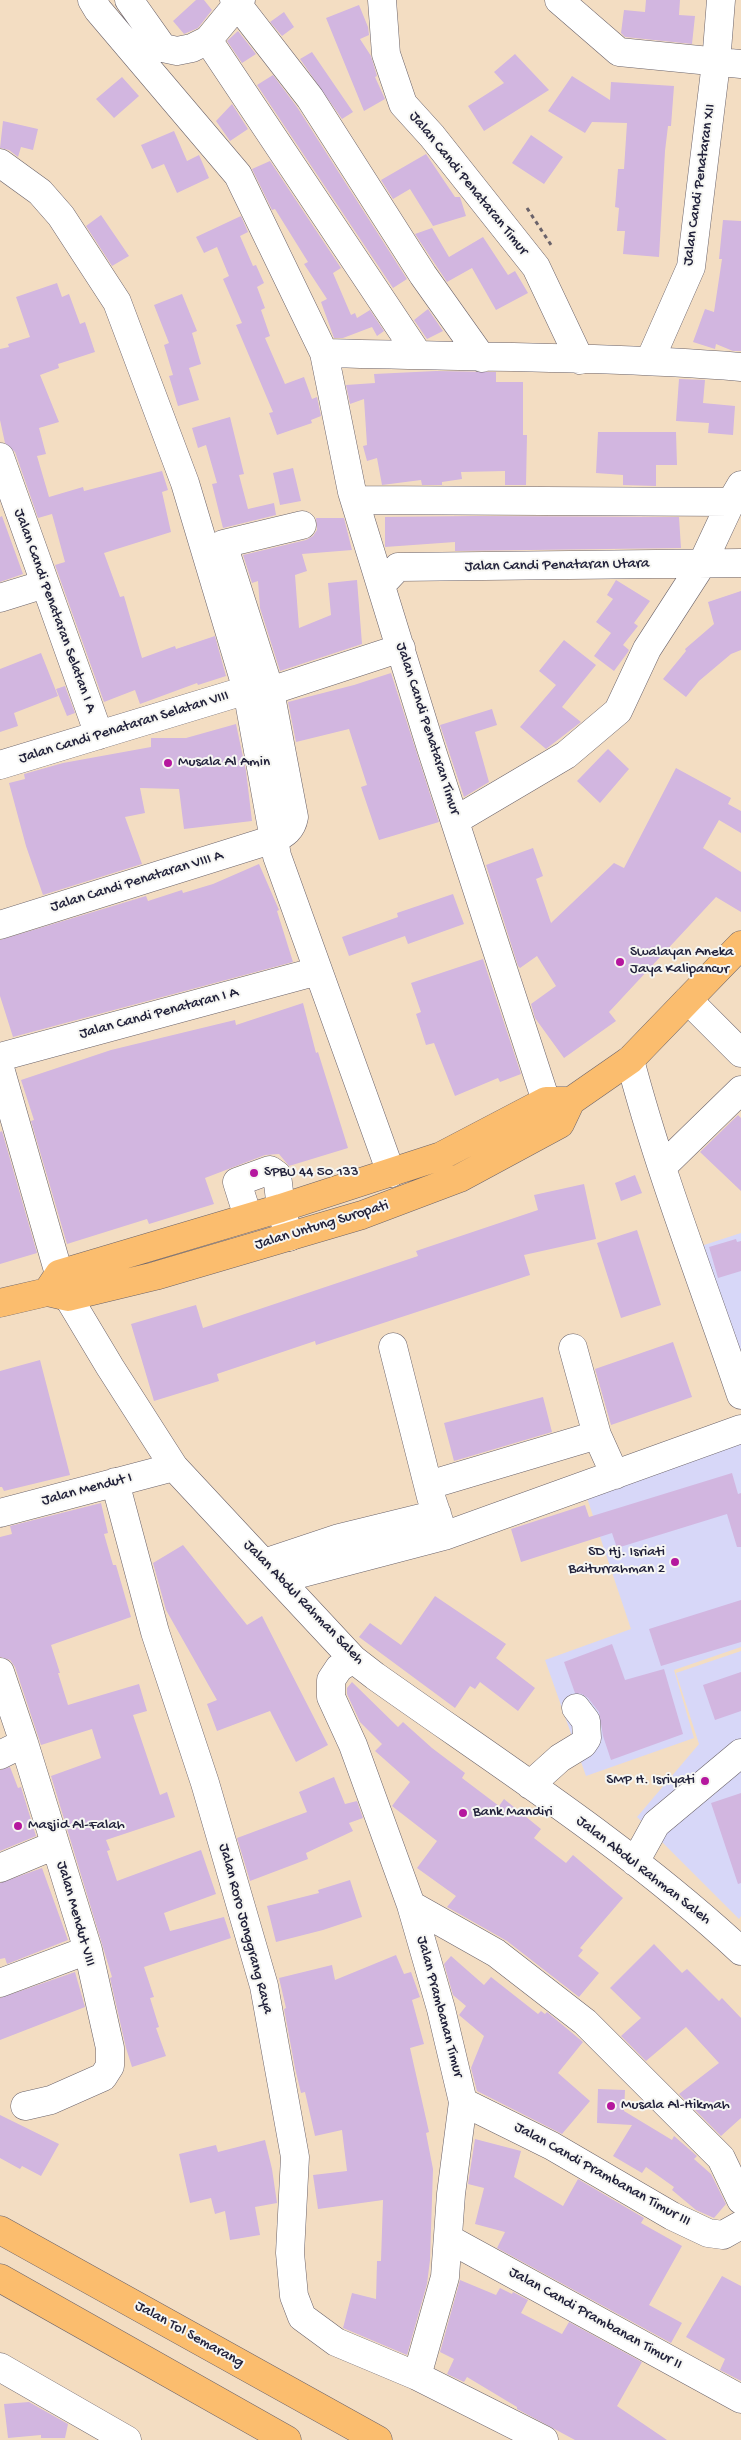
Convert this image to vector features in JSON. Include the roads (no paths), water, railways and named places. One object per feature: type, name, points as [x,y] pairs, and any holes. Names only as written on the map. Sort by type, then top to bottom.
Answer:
[{"type":"main road","name":"Jalan Untung Suropati","points":[[0,1303],[58,1288],[248,1217],[441,1156],[558,1101],[630,1060],[741,945]]},
{"type":"main road","name":"Jalan Untung Suropati","points":[[58,1288],[155,1276],[362,1215],[460,1178],[560,1124],[558,1101]]},
{"type":"main road","name":"Jalan Tol Semarang","points":[[0,2230],[378,2440]]},
{"type":"main road","points":[[0,2278],[287,2440]]},
{"type":"street","name":"Jalan Candi Penataran Timur","points":[[92,0],[98,10],[238,175],[324,353],[355,500],[430,745],[558,1101]]},
{"type":"street","points":[[129,0],[163,48],[177,51],[192,48],[208,40],[238,1],[310,98],[423,275],[482,358]]},
{"type":"street","name":"Jalan Candi Penataran Timur","points":[[382,0],[386,54],[403,104],[432,136],[536,267],[580,360]]},
{"type":"street","points":[[559,0],[619,52],[729,64]]},
{"type":"street","name":"Jalan Candi Penataran XII","points":[[650,360],[691,267],[729,64],[721,0]]},
{"type":"street","points":[[208,40],[416,354]]},
{"type":"street","points":[[0,163],[40,192],[61,216],[117,302],[185,483],[259,691]]},
{"type":"street","points":[[324,353],[416,354],[482,358],[650,360],[741,367]]},
{"type":"street","points":[[168,388],[223,544],[259,691],[277,856],[391,1173]]},
{"type":"street","name":"Jalan Candi Penataran Selatan I A","points":[[1,463],[98,735]]},
{"type":"street","points":[[355,500],[736,493],[702,564],[647,649],[618,711],[566,756],[456,820]]},
{"type":"street","points":[[223,544],[302,525]]},
{"type":"street","name":"Jalan Candi Penataran Utara","points":[[381,585],[398,567],[741,563]]},
{"type":"street","points":[[0,598],[45,584]]},
{"type":"street","name":"Jalan Candi Penataran Selatan VIII","points":[[0,765],[98,735],[259,691],[401,648]]},
{"type":"street","name":"Jalan Candi Penataran VIII A","points":[[0,925],[274,839]]},
{"type":"street","name":"Jalan Candi Penataran I A","points":[[0,1057],[318,971]]},
{"type":"street","points":[[688,1000],[741,1053]]},
{"type":"street","points":[[630,1060],[644,1114],[686,1239],[736,1365],[741,1395]]},
{"type":"street","name":"Jalan Abdul Rahman Saleh","points":[[0,1068],[58,1288],[174,1467],[353,1659],[374,1676],[530,1785],[635,1862],[685,1900],[741,1951]]},
{"type":"street","points":[[663,1166],[741,1090]]},
{"type":"street","points":[[248,1217],[237,1182],[270,1170],[277,1175],[281,1208],[288,1237]]},
{"type":"street","points":[[393,1347],[440,1525]]},
{"type":"street","points":[[573,1348],[597,1435],[615,1475]]},
{"type":"street","points":[[272,1571],[615,1475],[741,1429]]},
{"type":"street","points":[[429,1485],[597,1435]]},
{"type":"street","name":"Jalan Mendut I","points":[[0,1513],[174,1467]]},
{"type":"street","name":"Jalan Roro Jonggrang Raya","points":[[115,1482],[155,1632],[205,1783],[264,1986],[295,2157],[290,2252],[294,2296],[302,2317],[336,2342],[417,2376],[544,2440]]},
{"type":"street","name":"Jalan Prambanan Timur","points":[[353,1659],[339,1668],[331,1680],[331,1697],[352,1744],[410,1905],[441,2009],[463,2102],[451,2194],[445,2277],[417,2376]]},
{"type":"street","name":"Jalan Mendut VIII","points":[[0,1672],[88,1950],[110,2048],[110,2066],[104,2078],[51,2100],[25,2106]]},
{"type":"street","points":[[530,1785],[560,1758],[583,1744],[587,1738],[586,1722],[576,1708]]},
{"type":"street","points":[[0,1755],[24,1743]]},
{"type":"street","points":[[635,1862],[656,1824],[741,1753]]},
{"type":"street","points":[[0,1868],[55,1845]]},
{"type":"street","points":[[410,1905],[496,1953],[585,2022],[721,2158],[741,2200]]},
{"type":"street","points":[[0,1983],[88,1950]]},
{"type":"street","name":"Jalan Candi Prambanan Timur III","points":[[463,2102],[552,2146],[664,2211],[708,2233],[723,2235],[741,2225]]},
{"type":"street","name":"Jalan Candi Prambanan Timur II","points":[[449,2240],[741,2399]]},
{"type":"street","points":[[0,2367],[112,2437]]},
{"type":"place","name":"Musala Al Amin","points":[[168,763]]},
{"type":"place","name":"Swalayan Aneka Jaya Kalipancur","points":[[620,962]]},
{"type":"place","name":"SPBU 44 50 133","points":[[254,1173]]},
{"type":"place","name":"SD Hj. Isriati Baiturrahman 2","points":[[675,1562]]},
{"type":"place","name":"SMP H. Isriyati","points":[[705,1781]]},
{"type":"place","name":"Bank Mandiri","points":[[463,1813]]},
{"type":"place","name":"Masjid Al-Falah","points":[[18,1826]]},
{"type":"place","name":"Musala Al-Hikmah","points":[[611,2106]]}]
